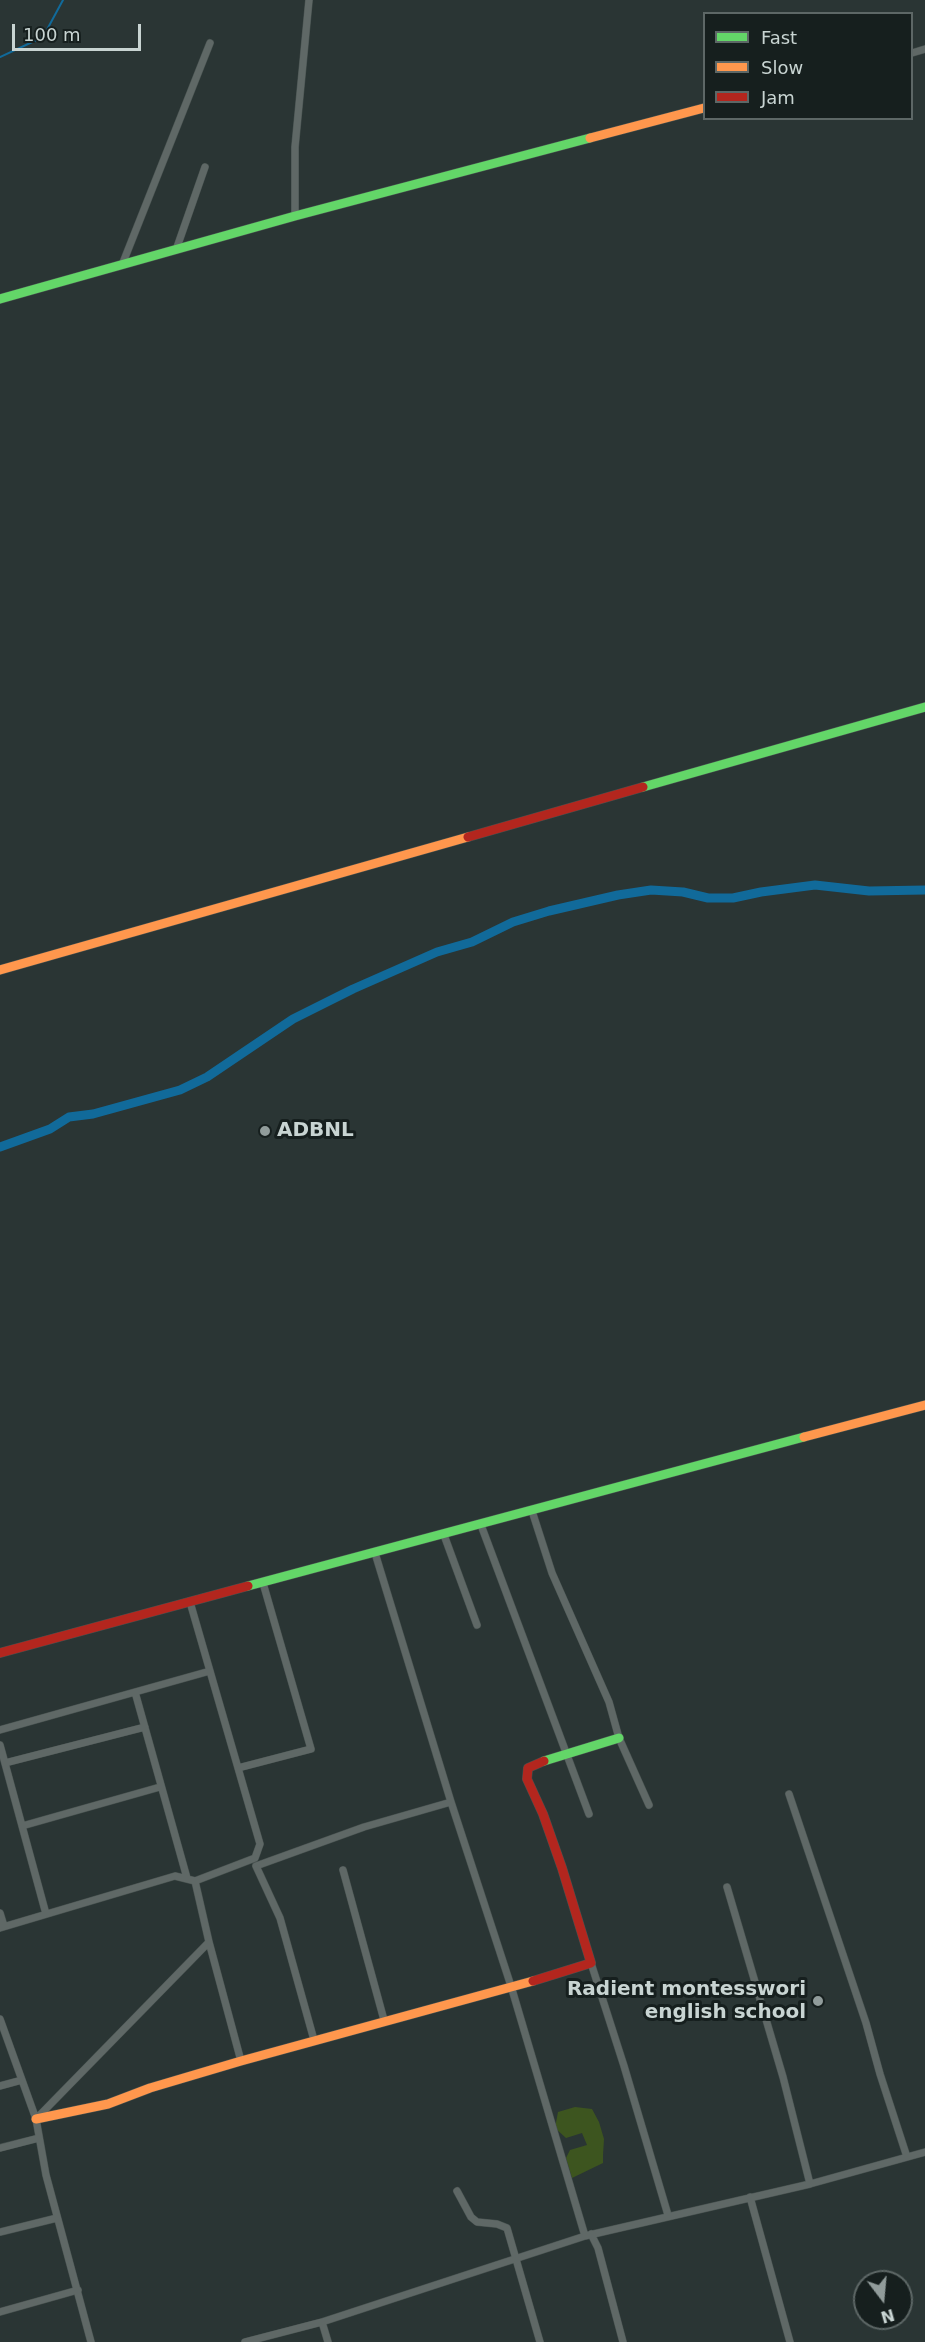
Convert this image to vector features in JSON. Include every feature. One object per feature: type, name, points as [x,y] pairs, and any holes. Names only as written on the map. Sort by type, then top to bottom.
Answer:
[{"type":"street","points":[[295,216],[295,147],[309,0]]},
{"type":"street","points":[[122,265],[210,43]]},
{"type":"street","points":[[0,299],[295,216],[703,109]]},
{"type":"street","points":[[176,250],[205,167]]},
{"type":"street","points":[[0,970],[925,708]]},
{"type":"street","points":[[0,1653],[925,1405]]},
{"type":"street","points":[[532,1511],[552,1573],[609,1701],[619,1738],[649,1805]]},
{"type":"street","points":[[481,1525],[589,1814]]},
{"type":"street","points":[[444,1534],[477,1625]]},
{"type":"street","points":[[375,1553],[588,2235],[598,2248],[623,2342]]},
{"type":"street","points":[[238,1768],[311,1749],[263,1583]]},
{"type":"street","points":[[190,1602],[260,1844],[255,1862],[280,1918],[314,2040]]},
{"type":"street","points":[[0,1730],[210,1671]]},
{"type":"street","points":[[135,1692],[186,1878]]},
{"type":"street","points":[[4,1763],[145,1727]]},
{"type":"street","points":[[619,1738],[536,1763],[528,1768],[527,1779],[543,1814],[562,1868],[668,2216]]},
{"type":"street","points":[[0,1745],[46,1914]]},
{"type":"street","points":[[22,1826],[160,1787]]},
{"type":"street","points":[[789,1794],[866,2023],[907,2157]]},
{"type":"street","points":[[0,1913],[2,1927],[175,1876],[195,1881],[451,1802]]},
{"type":"street","points":[[343,1870],[384,2020]]},
{"type":"street","points":[[195,1881],[241,2061]]},
{"type":"street","points":[[727,1887],[783,2077],[810,2184]]},
{"type":"street","points":[[36,2119],[209,1942]]},
{"type":"street","points":[[36,2119],[108,2104],[150,2088],[241,2061],[591,1963]]},
{"type":"street","points":[[0,2020],[36,2119],[57,2218],[91,2342]]},
{"type":"street","points":[[0,2086],[22,2080]]},
{"type":"street","points":[[0,2148],[39,2138]]},
{"type":"street","points":[[244,2342],[322,2322],[588,2235],[810,2184],[925,2152]]},
{"type":"street","points":[[457,2192],[471,2217],[477,2222],[497,2224],[507,2228],[540,2342]]},
{"type":"street","points":[[750,2197],[790,2342]]},
{"type":"street","points":[[0,2232],[57,2218]]},
{"type":"street","points":[[0,2312],[78,2290]]},
{"type":"street","points":[[322,2322],[328,2342]]},
{"type":"green space","points":[[575,2107],[592,2109],[599,2122],[604,2139],[603,2163],[572,2178],[566,2158],[570,2150],[587,2145],[582,2133],[566,2138],[555,2128],[558,2112]]},
{"type":"waterway","points":[[0,57],[43,37],[63,0]]},
{"type":"waterway","points":[[0,1147],[50,1129],[69,1117],[93,1114],[180,1090],[207,1077],[293,1019],[353,989],[437,952],[472,942],[513,922],[549,911],[651,890],[683,892],[708,898],[733,898],[815,885],[869,891],[925,890]]},
{"type":"traffic: fast","points":[[0,299],[295,216],[590,138]]},
{"type":"traffic: fast","points":[[643,787],[925,707]]},
{"type":"traffic: fast","points":[[248,1586],[804,1437]]},
{"type":"traffic: fast","points":[[544,1761],[619,1738]]},
{"type":"traffic: slow","points":[[590,138],[703,108]]},
{"type":"traffic: slow","points":[[0,970],[468,837]]},
{"type":"traffic: slow","points":[[804,1437],[925,1405]]},
{"type":"traffic: slow","points":[[36,2119],[108,2104],[150,2088],[241,2061],[533,1981]]},
{"type":"traffic: jam","points":[[468,837],[643,787]]},
{"type":"traffic: jam","points":[[0,1653],[248,1586]]},
{"type":"traffic: jam","points":[[533,1981],[591,1963],[562,1868],[543,1814],[527,1779],[528,1768],[544,1761]]},
{"type":"place","name":"ADBNL","points":[[265,1131]]},
{"type":"place","name":"Radient montesswori english school","points":[[818,2001]]}]
